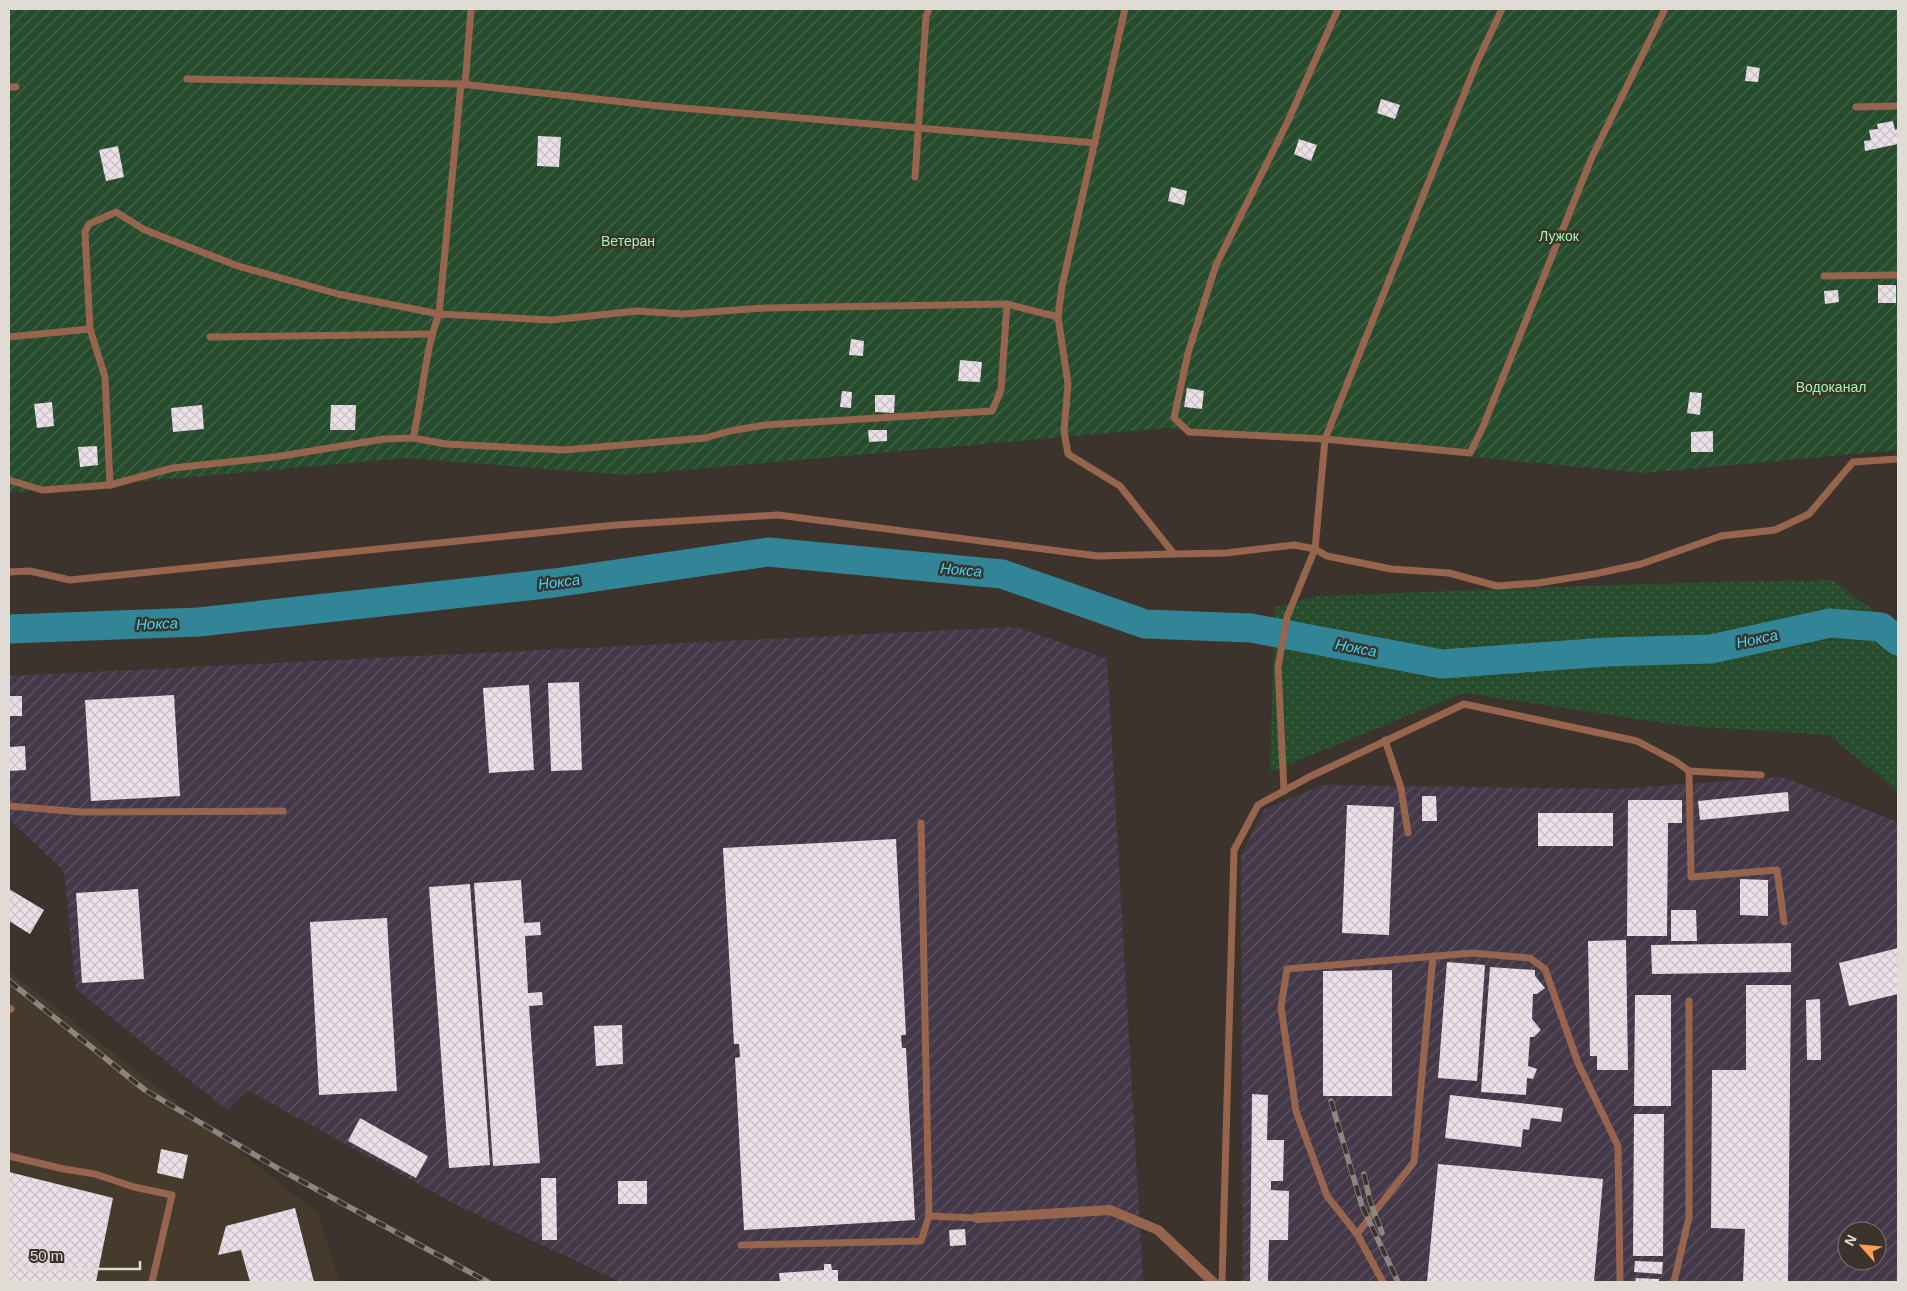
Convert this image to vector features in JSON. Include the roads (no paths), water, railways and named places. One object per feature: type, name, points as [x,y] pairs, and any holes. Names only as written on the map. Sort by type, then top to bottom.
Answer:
[{"type":"street","points":[[977,1218],[1110,1210],[1158,1230],[1213,1282]]},
{"type":"lane","points":[[413,438],[422,402],[432,334],[439,314],[471,9]]},
{"type":"lane","points":[[915,178],[920,128],[926,16],[929,9]]},
{"type":"lane","points":[[1125,9],[1058,316],[1068,384],[1064,431],[1068,454],[1120,486],[1174,554]]},
{"type":"lane","points":[[1338,9],[1288,121],[1216,265],[1188,353],[1174,418],[1189,432],[1325,439],[1470,453],[1482,429],[1592,157],[1665,9]]},
{"type":"lane","points":[[1284,791],[1278,667],[1287,617],[1315,548],[1325,439],[1477,62],[1502,9]]},
{"type":"lane","points":[[188,79],[463,85],[659,106],[1095,143]]},
{"type":"lane","points":[[1856,108],[1898,106]]},
{"type":"lane","points":[[110,485],[105,377],[90,330],[85,232],[89,224],[116,212],[145,230],[238,266],[338,294],[439,314],[551,320],[637,310],[682,314],[765,308],[1007,304],[1058,316]]},
{"type":"lane","points":[[1824,276],[1898,275]]},
{"type":"lane","points":[[9,480],[42,490],[110,485],[173,468],[275,457],[384,439],[413,438],[446,444],[564,450],[705,438],[730,430],[765,425],[992,411],[1000,390],[1007,304]]},
{"type":"lane","points":[[9,336],[90,330]]},
{"type":"lane","points":[[210,337],[432,334]]},
{"type":"lane","points":[[9,572],[30,571],[70,580],[616,525],[778,516],[1098,556],[1226,553],[1294,544],[1315,548],[1327,556],[1336,558],[1391,569],[1449,573],[1497,586],[1538,583],[1641,564],[1721,536],[1775,530],[1809,514],[1853,462],[1898,459]]},
{"type":"lane","points":[[1222,1282],[1234,850],[1258,805],[1385,740],[1464,704],[1638,741],[1675,761],[1689,771],[1760,775]]},
{"type":"lane","points":[[1385,740],[1401,788],[1408,834]]},
{"type":"lane","points":[[1689,771],[1691,877],[1777,870],[1784,922]]},
{"type":"lane","points":[[9,806],[81,812],[283,810]]},
{"type":"lane","points":[[741,1246],[921,1241],[929,1216],[921,823]]},
{"type":"lane","points":[[1383,1282],[1357,1234],[1327,1196],[1296,1111],[1281,1007],[1287,969],[1472,953],[1530,958],[1545,969],[1578,1063],[1618,1146],[1620,1282]]},
{"type":"lane","points":[[1357,1234],[1414,1162],[1433,956]]},
{"type":"lane","points":[[1674,1282],[1689,1218],[1689,1001]]},
{"type":"lane","points":[[9,1156],[64,1170],[95,1174],[134,1187],[172,1195],[152,1282]]},
{"type":"lane","points":[[929,1216],[977,1218]]},
{"type":"waterway","name":"Нокса","points":[[9,629],[199,622],[554,583],[768,552],[1002,574],[1145,624],[1251,628],[1442,664],[1607,652],[1711,649],[1830,623],[1881,627],[1898,641]]},
{"type":"railway","points":[[9,981],[145,1090],[279,1169],[488,1282]]},
{"type":"railway","points":[[1331,1101],[1362,1206],[1398,1282]]},
{"type":"railway","points":[[1364,1174],[1370,1201],[1382,1233]]},
{"type":"park label","name":"Лужок","points":[[1559,236]]},
{"type":"park label","name":"Ветеран","points":[[628,241]]},
{"type":"park label","name":"Водоканал","points":[[1831,387]]}]
